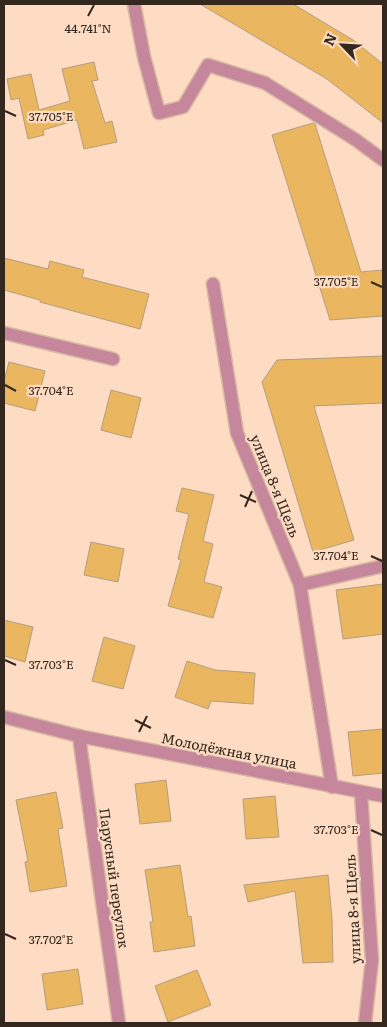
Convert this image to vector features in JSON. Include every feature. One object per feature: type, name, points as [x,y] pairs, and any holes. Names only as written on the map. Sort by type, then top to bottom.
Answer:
[{"type":"street","points":[[134,4],[144,57],[159,113],[183,107],[208,65],[265,84],[356,140],[383,160]]},
{"type":"street","name":"улица 8-я Щель","points":[[213,284],[237,433],[300,586],[332,787]]},
{"type":"street","points":[[4,333],[112,359]]},
{"type":"street","points":[[300,586],[383,566]]},
{"type":"street","name":"Молодёжная улица","points":[[4,717],[79,736],[383,796]]},
{"type":"street","name":"Парусный переулок","points":[[79,736],[119,1023]]},
{"type":"street","name":"улица 8-я Щель","points":[[361,793],[372,960],[366,1023]]},
{"type":"building","points":[[200,4],[293,4],[353,40],[383,64],[383,123],[327,79]]},
{"type":"building","points":[[94,62],[98,80],[92,81],[105,123],[112,121],[117,142],[84,149],[77,120],[43,130],[44,135],[28,139],[19,98],[11,100],[7,79],[31,74],[39,110],[70,101],[62,69]]},
{"type":"building","points":[[315,124],[361,272],[383,270],[383,316],[330,320],[272,135]]},
{"type":"building","points":[[4,258],[48,269],[50,261],[84,270],[82,277],[149,294],[140,329],[40,302],[40,300],[4,290]]},
{"type":"building","points":[[383,356],[383,403],[314,406],[354,540],[313,552],[262,382],[277,360]]},
{"type":"building","points":[[9,362],[45,371],[35,411],[4,403],[4,381]]},
{"type":"building","points":[[111,390],[141,398],[131,438],[101,430]]},
{"type":"building","points":[[182,488],[214,495],[203,541],[213,544],[204,582],[222,587],[213,618],[168,606],[181,560],[178,559],[189,514],[176,511]]},
{"type":"building","points":[[91,542],[124,549],[118,582],[84,575]]},
{"type":"building","points":[[383,584],[383,634],[343,639],[336,590]]},
{"type":"building","points":[[4,620],[33,627],[25,662],[4,656]]},
{"type":"building","points":[[104,637],[135,646],[123,689],[92,681]]},
{"type":"building","points":[[187,661],[215,670],[255,673],[253,704],[211,701],[208,709],[175,697]]},
{"type":"building","points":[[383,729],[383,773],[353,776],[348,732]]},
{"type":"building","points":[[166,780],[171,821],[140,824],[135,784]]},
{"type":"building","points":[[56,792],[63,828],[58,829],[67,886],[30,892],[25,862],[28,861],[16,800]]},
{"type":"building","points":[[275,796],[279,837],[246,839],[243,799]]},
{"type":"building","points":[[180,865],[188,917],[191,916],[195,946],[154,952],[150,922],[153,922],[145,870]]},
{"type":"building","points":[[328,875],[333,962],[303,963],[295,891],[248,902],[244,885]]},
{"type":"building","points":[[78,969],[83,1004],[47,1010],[42,974]]},
{"type":"building","points":[[197,970],[211,1005],[168,1022],[155,986]]}]
